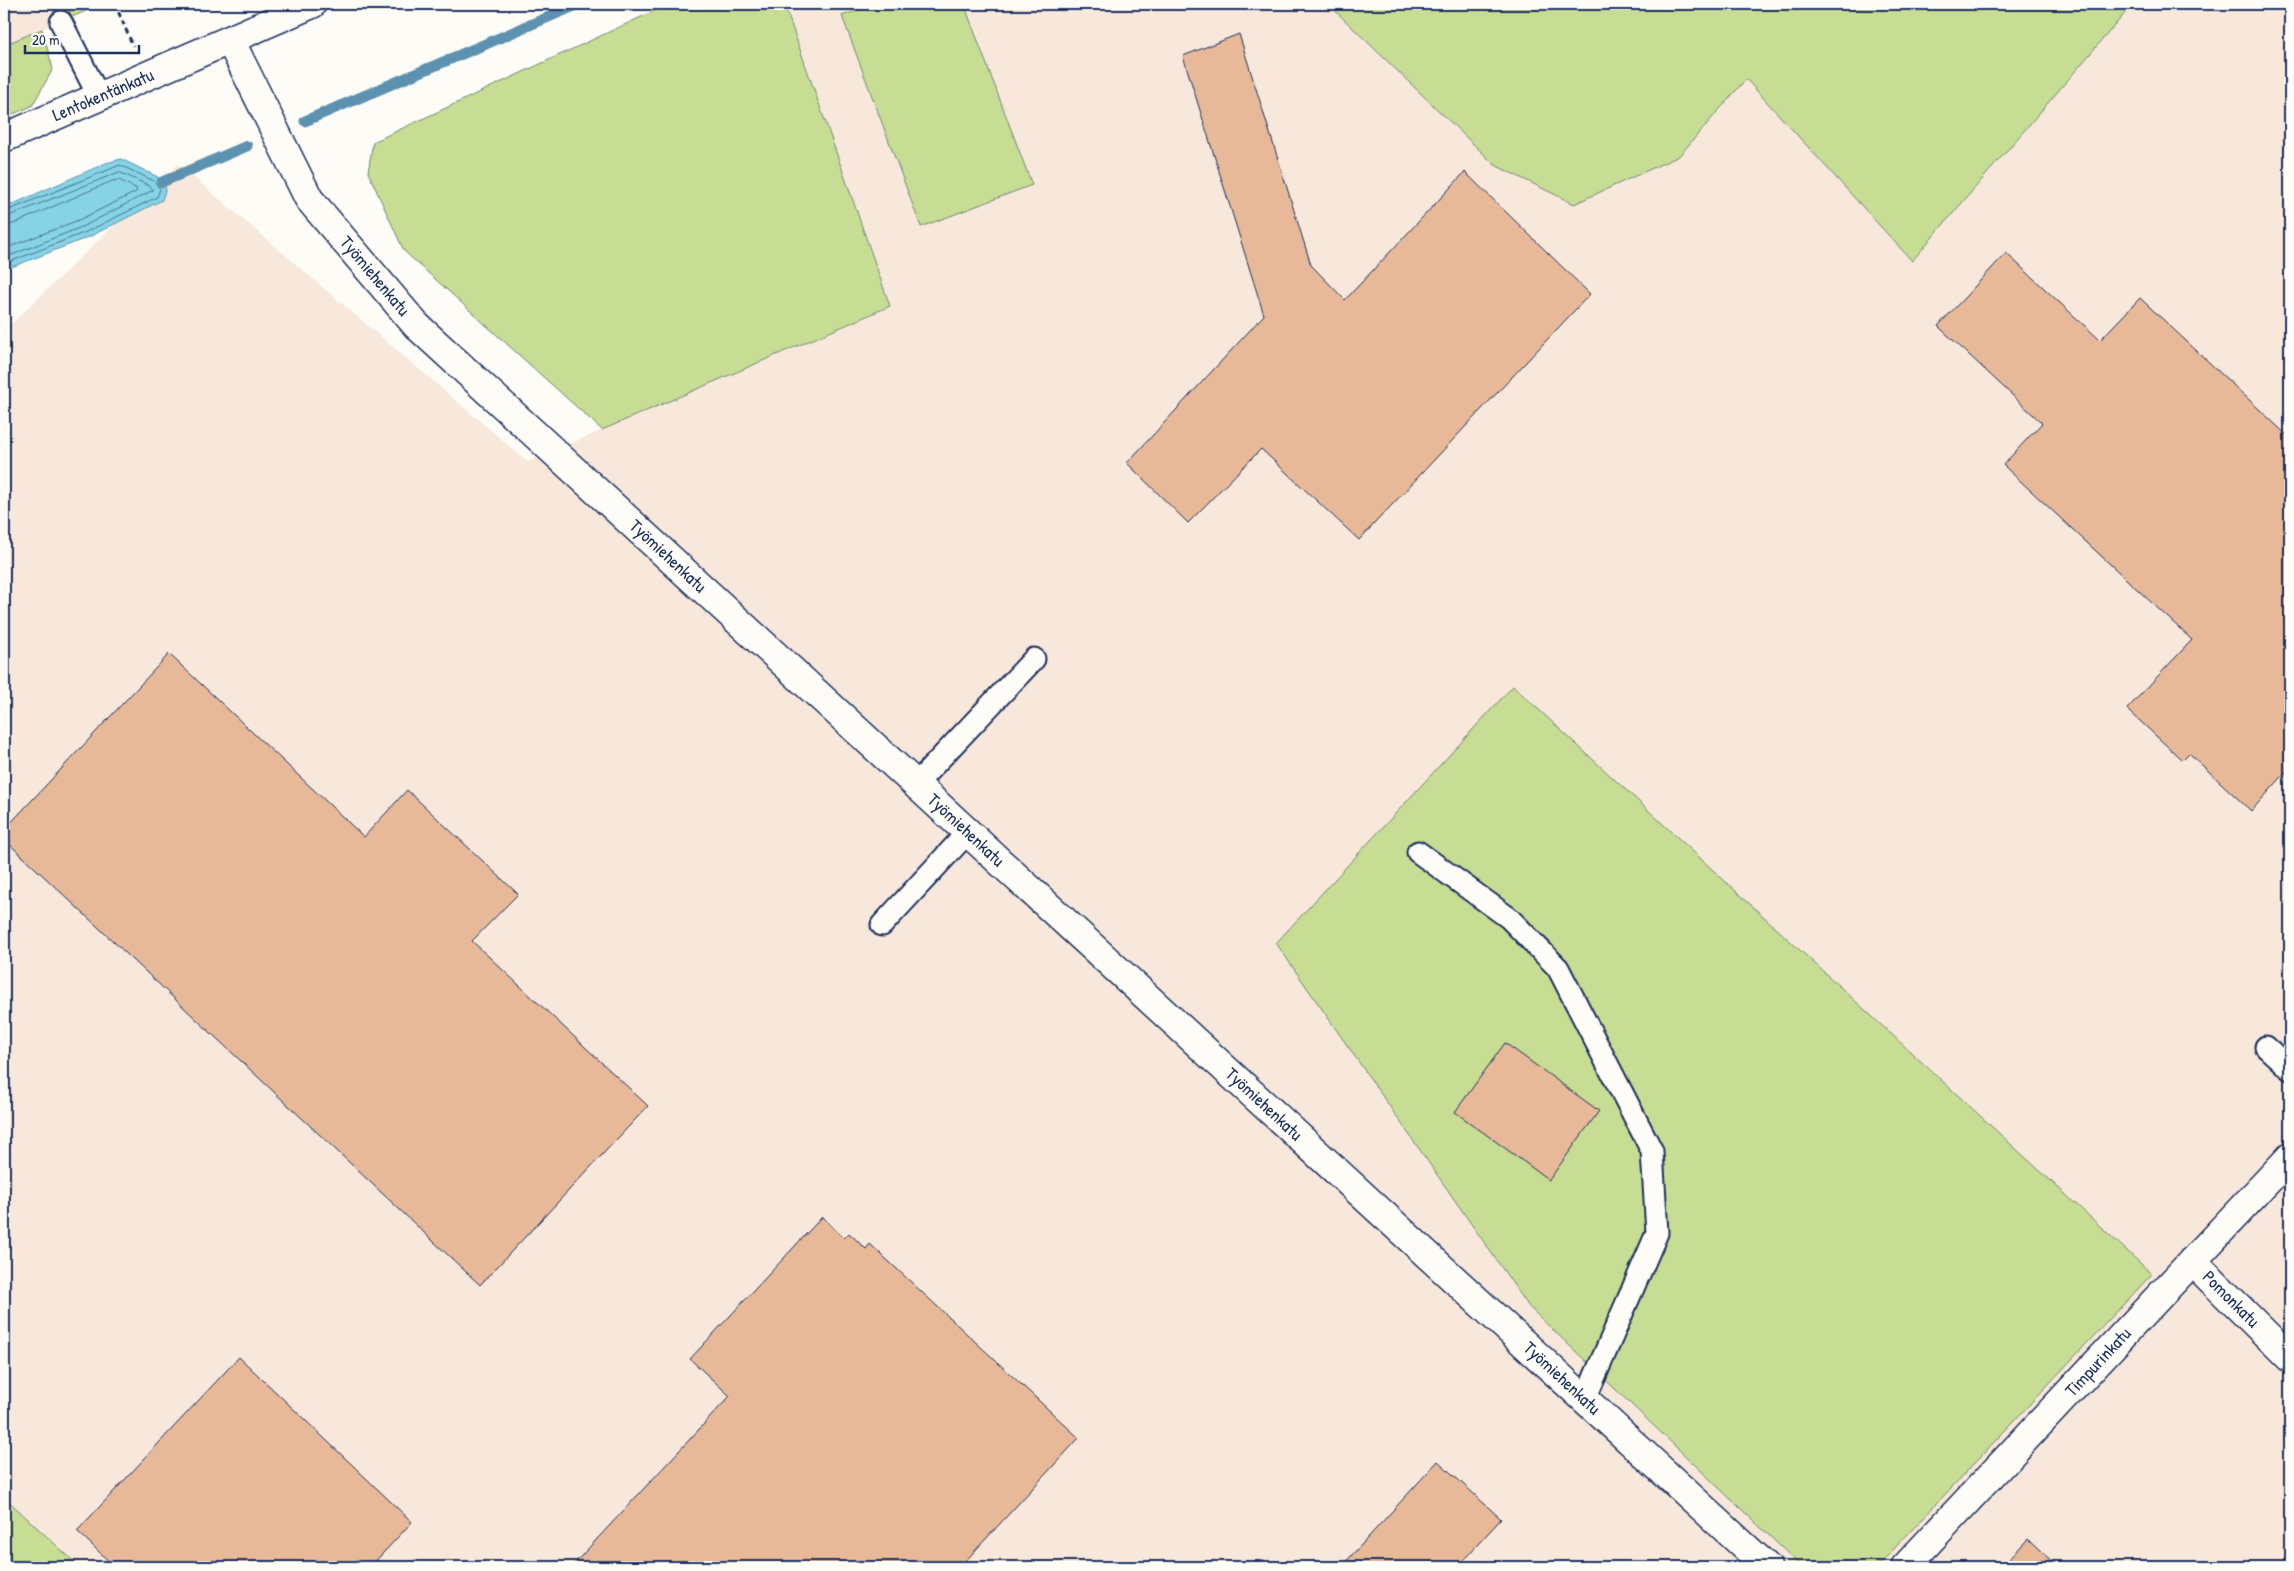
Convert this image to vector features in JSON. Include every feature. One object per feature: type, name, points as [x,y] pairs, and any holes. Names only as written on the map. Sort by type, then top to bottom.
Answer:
[{"type":"street","name":"Lentokentänkatu","points":[[4,138],[312,4]]},
{"type":"street","name":"Työmiehenkatu","points":[[230,40],[309,199],[416,324],[1768,1567]]},
{"type":"street","name":"Timpurinkatu","points":[[1906,1567],[2290,1157]]},
{"type":"street","name":"Pomonkatu","points":[[2192,1261],[2290,1358]]},
{"type":"lane","points":[[61,22],[99,97]]},
{"type":"lane","points":[[916,784],[1034,659]]},
{"type":"lane","points":[[882,925],[968,832]]},
{"type":"lane","points":[[1418,852],[1509,918],[1558,968],[1652,1151],[1657,1234],[1585,1399]]},
{"type":"lane","points":[[2266,1047],[2290,1069]]},
{"type":"path","points":[[115,4],[145,77]]},
{"type":"shaded area","points":[[4,4],[66,4],[72,17],[4,45]]},
{"type":"shaded area","points":[[784,4],[1171,4],[1177,10],[1204,4],[1328,4],[1495,165],[1679,156],[1746,78],[1912,261],[2133,4],[2290,4],[2290,1567],[1877,1567],[2152,1274],[1513,686],[1277,943],[1529,1307],[1802,1567],[80,1567],[4,1497],[4,331],[178,164],[528,462],[890,306]]},
{"type":"green space","points":[[66,4],[102,4],[72,17]]},
{"type":"green space","points":[[669,4],[784,4],[890,306],[602,430],[404,251],[368,172],[373,142]]},
{"type":"green space","points":[[875,4],[964,4],[1032,185],[921,227],[842,16]]},
{"type":"green space","points":[[1171,4],[1204,4],[1177,10]]},
{"type":"green space","points":[[1328,4],[2133,4],[1912,261],[1746,79],[1679,156],[1574,204],[1495,165]]},
{"type":"green space","points":[[42,29],[53,69],[32,106],[4,118],[4,45]]},
{"type":"green space","points":[[1513,686],[2152,1274],[1877,1567],[1802,1567],[1529,1307],[1276,943]]},
{"type":"green space","points":[[4,1497],[80,1567],[4,1567]]},
{"type":"water","points":[[121,159],[158,177],[166,188],[162,200],[89,237],[4,270],[4,208],[106,163]]},
{"type":"building","points":[[1239,34],[1311,265],[1345,300],[1465,172],[1590,294],[1359,540],[1261,449],[1188,523],[1127,463],[1264,315],[1183,56]]},
{"type":"building","points":[[2006,253],[2100,340],[2140,298],[2290,438],[2290,768],[2251,811],[2189,753],[2182,760],[2127,709],[2192,640],[2003,465],[2042,423],[1938,326]]},
{"type":"building","points":[[169,654],[364,837],[407,790],[518,894],[472,941],[648,1106],[480,1285],[4,839],[4,830]]},
{"type":"building","points":[[1505,1043],[1599,1111],[1549,1180],[1455,1112]]},
{"type":"building","points":[[822,1217],[844,1238],[849,1233],[866,1249],[870,1244],[1079,1438],[960,1567],[571,1567],[730,1396],[690,1359]]},
{"type":"building","points":[[239,1357],[412,1522],[370,1567],[115,1567],[77,1531]]},
{"type":"building","points":[[1438,1461],[1501,1519],[1457,1567],[1341,1567]]},
{"type":"building","points":[[2028,1539],[2058,1567],[2001,1567]]},
{"type":"waterway","points":[[305,121],[579,4]]},
{"type":"waterway","points":[[162,182],[247,146]]}]
